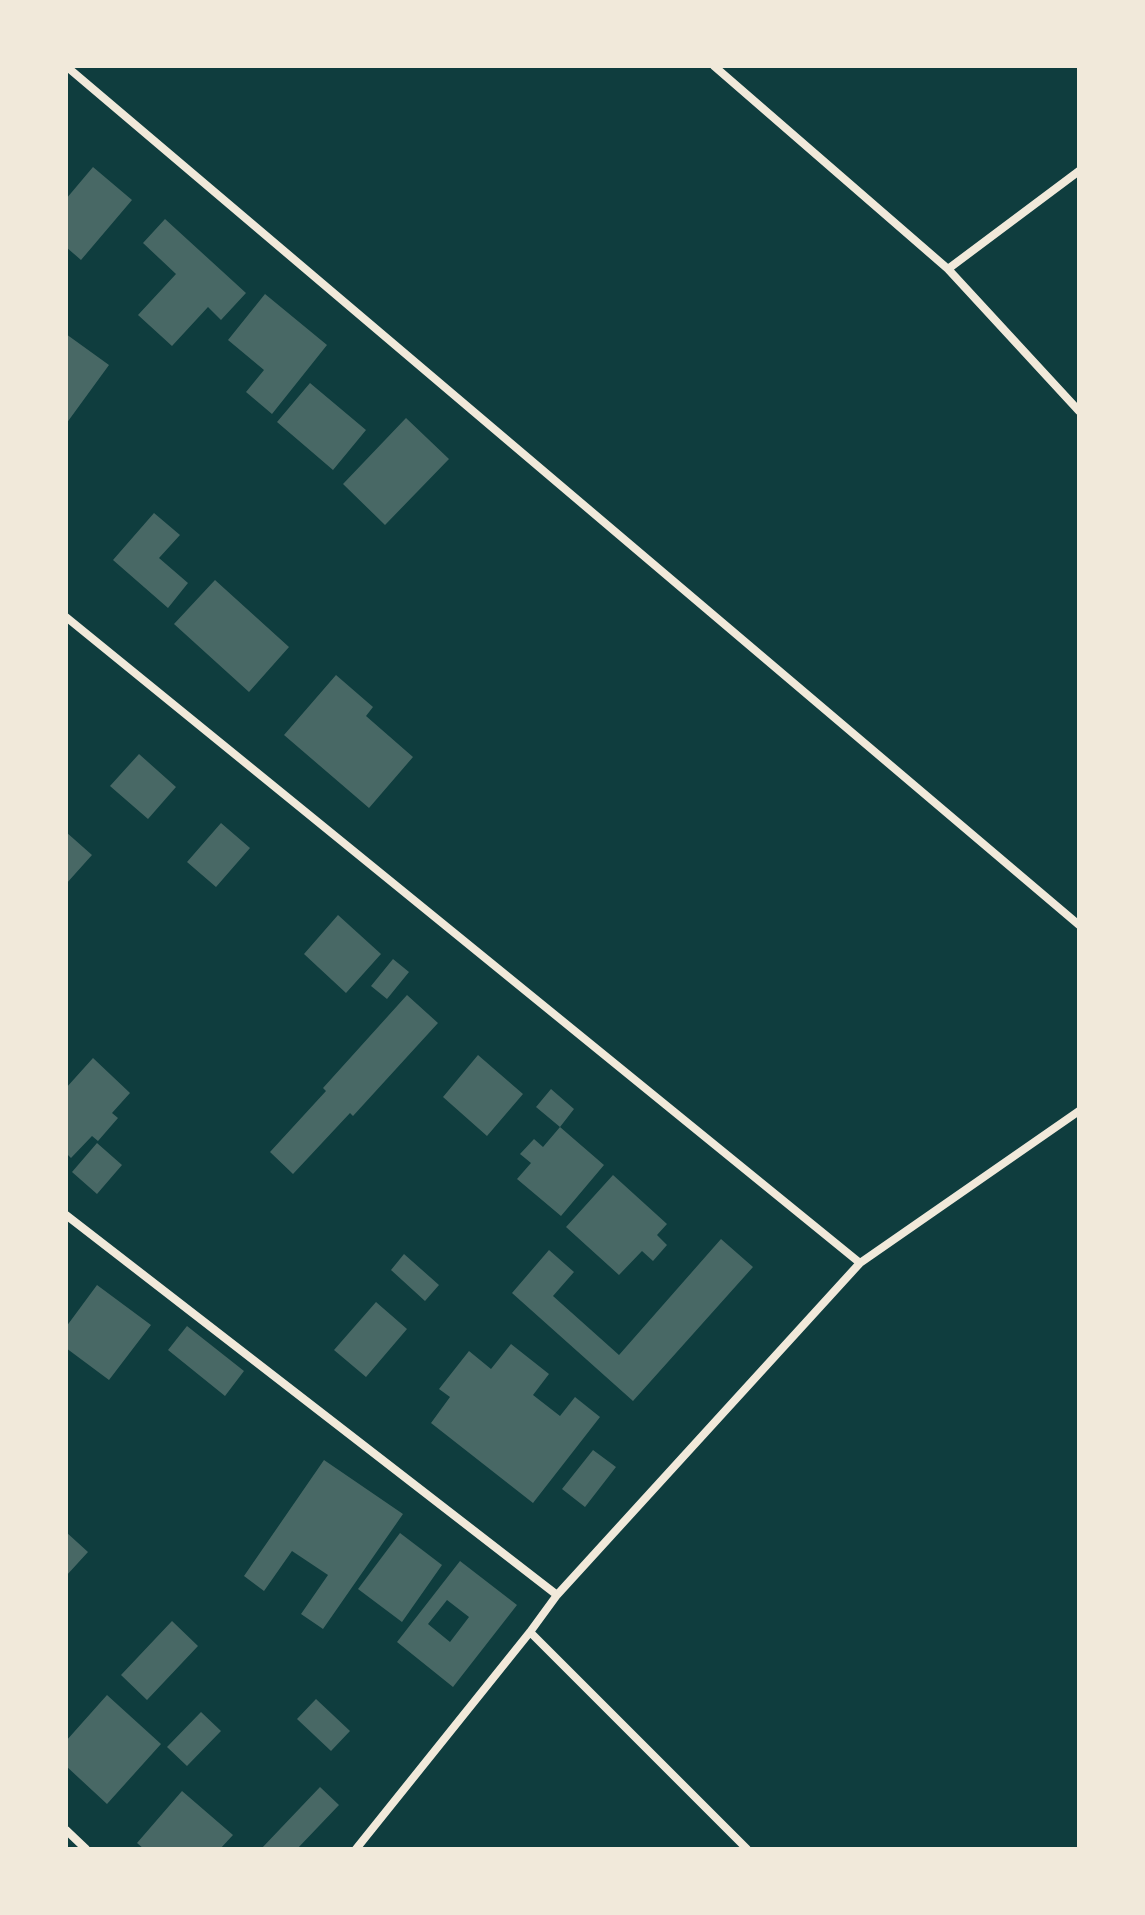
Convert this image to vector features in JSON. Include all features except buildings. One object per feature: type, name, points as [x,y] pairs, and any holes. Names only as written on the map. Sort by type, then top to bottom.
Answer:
[{"type":"street","points":[[66,66],[1079,925]]},
{"type":"street","points":[[714,66],[948,269],[1079,411]]},
{"type":"street","points":[[948,269],[1079,171]]},
{"type":"street","points":[[66,617],[860,1263]]},
{"type":"street","points":[[356,1849],[557,1595],[860,1263],[1079,1111]]},
{"type":"street","points":[[66,1215],[557,1595]]},
{"type":"street","points":[[530,1632],[747,1849]]},
{"type":"street","points":[[66,1830],[86,1849]]}]
